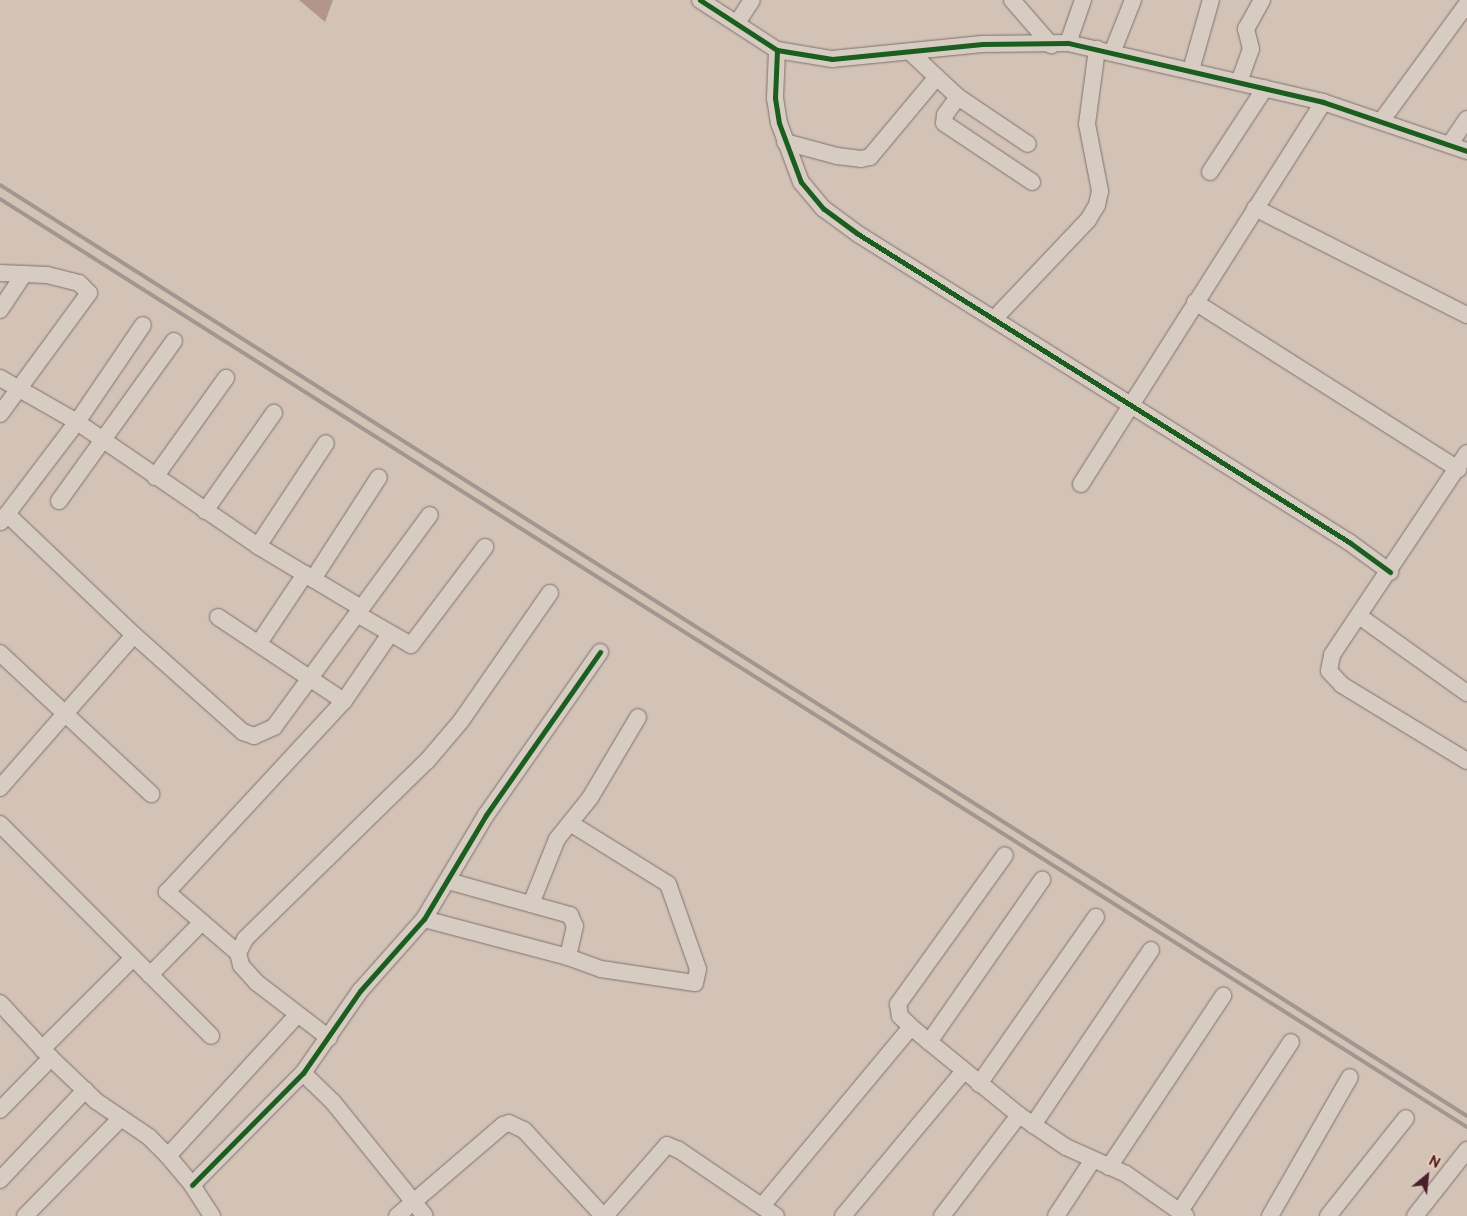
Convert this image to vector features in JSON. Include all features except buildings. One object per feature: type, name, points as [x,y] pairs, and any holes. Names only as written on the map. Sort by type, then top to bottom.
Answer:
[{"type":"street","points":[[700,0],[777,50],[832,59],[982,44],[1051,45],[1068,43],[1323,102],[1382,120],[1467,151]]},
{"type":"street","points":[[1012,0],[1051,45]]},
{"type":"street","points":[[1068,43],[1083,0]]},
{"type":"street","points":[[994,320],[1088,220],[1097,205],[1100,191],[1088,124],[1105,51],[1133,0]]},
{"type":"street","points":[[1190,70],[1211,0]]},
{"type":"street","points":[[1239,82],[1251,49],[1246,29],[1262,0]]},
{"type":"street","points":[[736,24],[749,2]]},
{"type":"street","points":[[1382,120],[1467,4]]},
{"type":"street","points":[[777,50],[775,98],[785,142],[801,182],[824,209],[994,320],[1294,507],[1390,572]]},
{"type":"street","points":[[910,52],[958,97],[1028,144]]},
{"type":"street","points":[[785,142],[837,156],[861,159],[870,157],[937,77]]},
{"type":"street","points":[[1210,172],[1265,88]]},
{"type":"street","points":[[958,97],[945,114],[944,123],[1032,182]]},
{"type":"street","points":[[1081,484],[1323,102]]},
{"type":"street","points":[[1450,144],[1467,119]]},
{"type":"street","points":[[1255,208],[1467,315]]},
{"type":"street","points":[[0,273],[24,274],[80,283],[89,293],[0,414]]},
{"type":"street","points":[[0,310],[24,274]]},
{"type":"street","points":[[1195,302],[1458,469]]},
{"type":"street","points":[[143,325],[77,422],[4,518],[243,732],[254,736],[274,727],[430,515]]},
{"type":"street","points":[[59,501],[174,341]]},
{"type":"street","points":[[0,378],[77,422],[155,477],[258,546],[309,577],[405,644],[415,642],[485,547]]},
{"type":"street","points":[[155,477],[226,378]]},
{"type":"street","points":[[206,511],[274,413]]},
{"type":"street","points":[[258,546],[326,443]]},
{"type":"street","points":[[1467,453],[1390,572],[1332,655],[1329,671],[1333,678],[1467,761]]},
{"type":"street","points":[[259,643],[309,577],[379,477]]},
{"type":"street","points":[[238,953],[245,940],[427,761],[461,721],[550,593]]},
{"type":"street","points":[[1359,616],[1467,693]]},
{"type":"street","points":[[218,617],[344,701]]},
{"type":"street","points":[[329,1038],[257,983],[241,965],[238,953],[167,892],[344,701],[390,634]]},
{"type":"street","points":[[0,788],[66,716],[134,635]]},
{"type":"street","points":[[192,1185],[303,1073],[360,991],[424,918],[448,882],[486,815],[600,652]]},
{"type":"street","points":[[0,653],[150,794]]},
{"type":"street","points":[[531,904],[557,839],[590,798],[638,717]]},
{"type":"street","points":[[424,918],[568,956],[600,969],[692,984],[699,975],[668,884],[570,823]]},
{"type":"street","points":[[0,824],[211,1036]]},
{"type":"street","points":[[1005,855],[898,1004],[900,1016],[911,1027],[979,1084],[1033,1125],[1092,1161],[1126,1174],[1183,1214],[1292,1042]]},
{"type":"street","points":[[929,1042],[1042,880]]},
{"type":"street","points":[[448,882],[531,904],[574,918],[575,926],[568,956]]},
{"type":"street","points":[[979,1084],[1096,917]]},
{"type":"street","points":[[150,975],[202,922]]},
{"type":"street","points":[[1033,1125],[1151,950]]},
{"type":"street","points":[[0,1110],[46,1054],[133,958]]},
{"type":"street","points":[[1109,1167],[1223,996]]},
{"type":"street","points":[[0,1004],[46,1054],[85,1090],[149,1137],[192,1185],[212,1216]]},
{"type":"street","points":[[168,1156],[297,1015]]},
{"type":"street","points":[[762,1206],[911,1027]]},
{"type":"street","points":[[843,1216],[964,1071]]},
{"type":"street","points":[[303,1073],[333,1102],[426,1216]]},
{"type":"street","points":[[1270,1216],[1350,1076]]},
{"type":"street","points":[[0,1180],[85,1090]]},
{"type":"street","points":[[942,1216],[1019,1115]]},
{"type":"street","points":[[25,1216],[121,1118]]},
{"type":"street","points":[[1328,1216],[1406,1118]]},
{"type":"street","points":[[397,1216],[503,1125],[509,1123],[524,1130],[604,1216],[658,1151],[672,1146],[776,1216]]},
{"type":"street","points":[[1415,1216],[1467,1150]]},
{"type":"street","points":[[1056,1216],[1092,1161]]},
{"type":"shaded area","points":[[299,0],[333,0],[325,22]]},
{"type":"railway","points":[[0,185],[1467,1116]]},
{"type":"railway","points":[[0,199],[1467,1127]]},
{"type":"cycle path","points":[[700,0],[777,50],[832,59],[982,44],[1068,43],[1323,102],[1467,151]]},
{"type":"cycle path","points":[[777,50],[775,98],[779,123],[801,182],[824,209],[858,234],[1349,542],[1390,572]]},
{"type":"cycle path","points":[[192,1185],[303,1073],[360,991],[424,919],[486,815],[600,652]]}]
